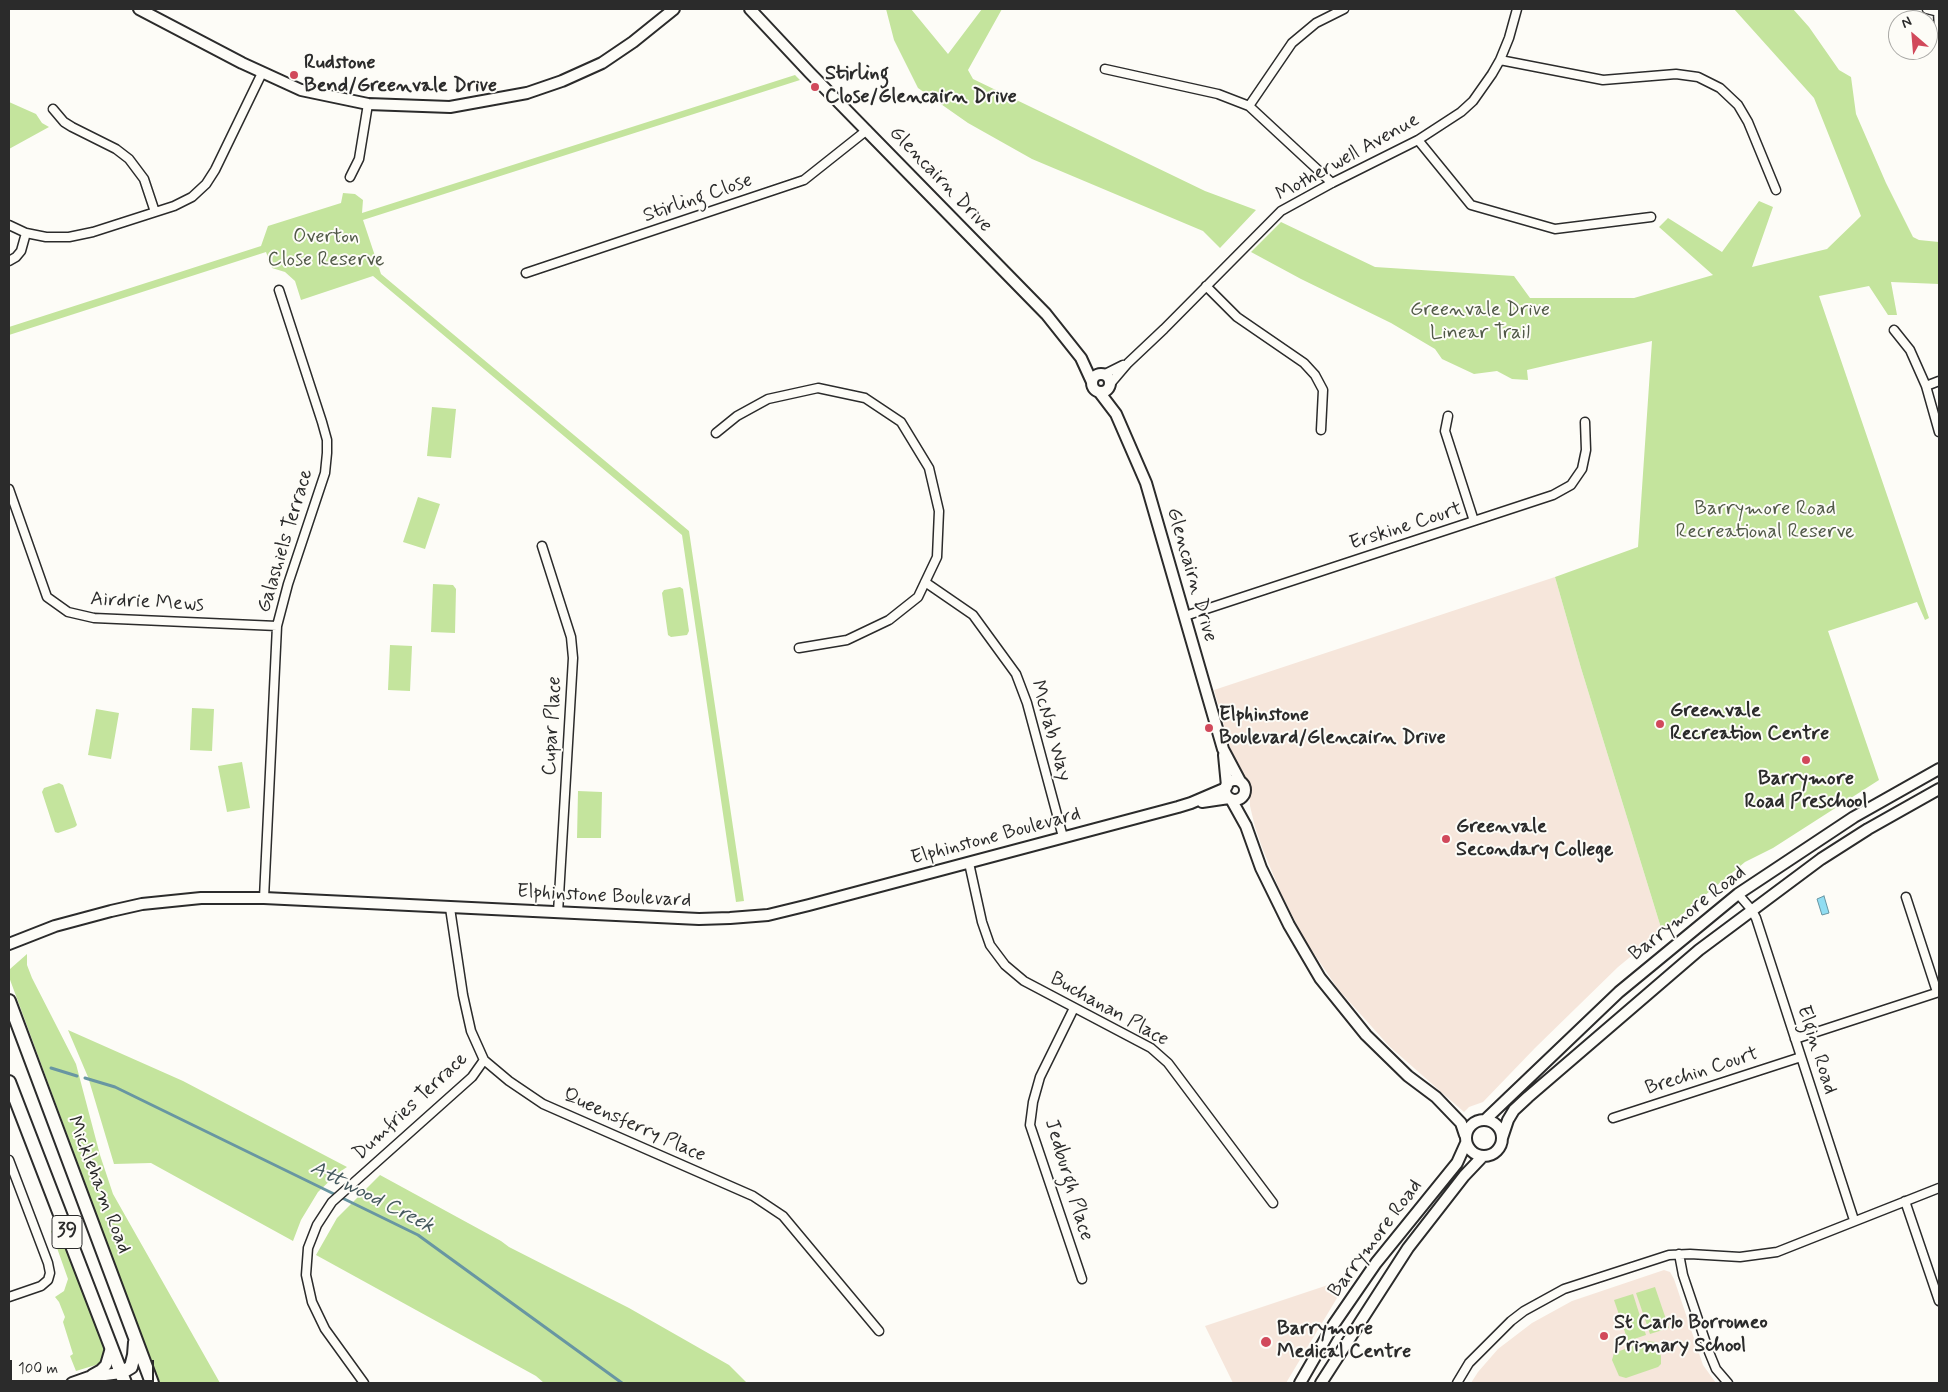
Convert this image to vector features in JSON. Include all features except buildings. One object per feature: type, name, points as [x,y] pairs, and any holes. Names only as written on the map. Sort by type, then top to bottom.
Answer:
[{"type":"main road","name":"Mickleham Road","points":[[9,1001],[152,1383]]},
{"type":"main road","name":"39","points":[[9,1082],[111,1348],[121,1380]]},
{"type":"main road","points":[[121,1380],[132,1366],[135,1337]]},
{"type":"street","name":"Glencairn Drive","points":[[750,9],[810,73],[1046,314],[1081,358],[1107,379],[1116,414],[1146,483],[1223,749],[1228,792],[1246,826],[1261,868],[1289,925],[1320,978],[1366,1035],[1408,1076],[1436,1096],[1461,1123],[1466,1139]]},
{"type":"street","points":[[1249,106],[1292,43],[1316,23],[1344,9]]},
{"type":"street","name":"Motherwell Avenue","points":[[1107,379],[1128,363],[1281,212],[1332,183],[1418,140],[1473,101],[1500,60],[1509,38],[1516,9]]},
{"type":"street","points":[[1927,9],[1939,12],[1939,29]]},
{"type":"street","points":[[139,10],[301,90],[368,104],[450,107],[527,93],[562,81],[602,63],[633,42],[669,10]]},
{"type":"street","points":[[1500,60],[1603,80],[1676,74],[1698,77],[1720,88],[1738,105],[1748,122],[1776,190]]},
{"type":"street","points":[[1105,69],[1218,94],[1249,106],[1332,183]]},
{"type":"street","points":[[9,225],[26,233],[58,238],[75,236],[155,212],[192,197],[206,184],[222,156],[262,72]]},
{"type":"street","points":[[350,178],[358,159],[368,104]]},
{"type":"street","points":[[53,109],[64,122],[116,149],[129,159],[144,180],[155,212]]},
{"type":"street","name":"Stirling Close","points":[[526,273],[804,180],[867,130]]},
{"type":"street","points":[[1418,140],[1471,205],[1555,229],[1651,217]]},
{"type":"street","points":[[9,261],[16,257],[20,251],[26,233]]},
{"type":"street","points":[[1206,286],[1237,317],[1304,363],[1315,374],[1323,390],[1321,430]]},
{"type":"street","name":"Galashiels Terrace","points":[[264,898],[277,626],[288,584],[325,473],[327,453],[322,422],[279,290]]},
{"type":"street","points":[[1894,330],[1910,350],[1926,386],[1939,432]]},
{"type":"street","name":"Glencairn Drive","points":[[1081,358],[1094,390],[1100,392],[1116,414]]},
{"type":"street","points":[[1092,382],[1094,377],[1107,379],[1107,390],[1100,392]]},
{"type":"street","points":[[1926,386],[1939,381]]},
{"type":"street","points":[[716,433],[737,416],[768,399],[818,388],[865,398],[901,422],[930,468],[939,511],[937,556],[918,597],[889,620],[847,640],[799,648]]},
{"type":"street","points":[[1448,416],[1445,431],[1474,521]]},
{"type":"street","name":"Erskine Court","points":[[1184,616],[1553,496],[1571,485],[1582,469],[1586,450],[1585,422]]},
{"type":"street","name":"Airdrie Mews","points":[[9,488],[47,597],[68,612],[94,618],[277,626]]},
{"type":"street","name":"Cupar Place","points":[[542,546],[571,637],[573,658],[558,912]]},
{"type":"street","name":"McNab Way","points":[[925,582],[973,615],[1016,674],[1026,703],[1062,837]]},
{"type":"street","name":"Glencairn Drive","points":[[1223,749],[1240,781]]},
{"type":"street","name":"Barrymore Road","points":[[1481,1120],[1619,992],[1738,894],[1854,817],[1939,769]]},
{"type":"street","points":[[1234,780],[1240,781],[1245,788],[1244,794],[1237,800],[1228,792],[1234,780]]},
{"type":"street","name":"Barrymore Road","points":[[1502,1138],[1508,1120],[1514,1110],[1699,950],[1821,859],[1868,829],[1939,789]]},
{"type":"street","name":"Elphinstone Boulevard","points":[[9,944],[81,918],[142,904],[200,898],[264,898],[699,919],[768,914],[810,905],[969,863],[1228,792]]},
{"type":"street","name":"Glencairn Drive","points":[[1244,794],[1246,826]]},
{"type":"street","name":"Buchanan Place","points":[[969,863],[982,922],[990,945],[1005,965],[1024,981],[1151,1048],[1168,1063],[1273,1203]]},
{"type":"street","name":"Elgin Road","points":[[1738,894],[1752,909],[1756,918],[1854,1220]]},
{"type":"street","points":[[1795,1039],[1938,992],[1906,897]]},
{"type":"street","name":"Queensferry Place","points":[[450,908],[463,995],[471,1031],[484,1060],[509,1081],[543,1104],[753,1196],[783,1216],[879,1331]]},
{"type":"street","name":"Jedburgh Place","points":[[1074,1008],[1040,1077],[1033,1102],[1030,1125],[1082,1279]]},
{"type":"street","name":"Brechin Court","points":[[1613,1118],[1801,1058]]},
{"type":"street","name":"Dumfries Terrace","points":[[364,1383],[325,1329],[312,1302],[306,1274],[308,1248],[318,1225],[332,1202],[472,1077],[484,1060]]},
{"type":"street","name":"Glencairn Drive","points":[[1446,1108],[1465,1119],[1481,1120]]},
{"type":"street","points":[[1481,1120],[1495,1124],[1500,1129],[1502,1138],[1496,1152],[1483,1156],[1472,1152],[1466,1139],[1468,1129],[1481,1120]]},
{"type":"street","name":"Barrymore Road","points":[[1302,1382],[1334,1324],[1376,1263],[1457,1163],[1466,1139]]},
{"type":"street","name":"Barrymore Road","points":[[1321,1383],[1408,1248],[1464,1176],[1483,1156]]},
{"type":"street","points":[[9,1160],[48,1263],[50,1273],[48,1280],[41,1286],[9,1297]]},
{"type":"street","points":[[1457,1383],[1469,1363],[1489,1341],[1524,1310],[1564,1289],[1664,1256],[1679,1254],[1735,1258],[1777,1252],[1939,1188]]},
{"type":"street","points":[[1905,1201],[1939,1301]]},
{"type":"street","points":[[1679,1254],[1683,1275],[1709,1352],[1716,1369],[1728,1383]]},
{"type":"street","points":[[72,1383],[89,1377],[104,1367],[111,1348]]},
{"type":"street","points":[[89,1377],[105,1376],[121,1380]]},
{"type":"shaded area","name":"Greenvale Secondary College","points":[[1555,577],[1662,931],[1618,967],[1483,1102],[1469,1107],[1464,1112],[1389,1046],[1338,989],[1304,939],[1280,891],[1263,850],[1250,806],[1250,785],[1233,757],[1214,690]]},
{"type":"shaded area","name":"St Carlo Borromeo Primary School","points":[[1664,1270],[1670,1272],[1674,1279],[1703,1365],[1716,1383],[1471,1383],[1498,1349],[1532,1323],[1572,1301]]},
{"type":"shaded area","points":[[1349,1278],[1286,1383],[1233,1383],[1205,1326]]},
{"type":"green space","points":[[886,9],[911,9],[948,54],[982,9],[1002,9],[968,70],[973,79],[1205,191],[1256,210],[1220,248],[1203,231],[1032,159],[968,123],[918,88],[894,40]]},
{"type":"green space","name":"Barrymore Road Recreational Reserve","points":[[1734,9],[1793,9],[1809,27],[1839,70],[1851,77],[1856,114],[1886,183],[1913,237],[1919,240],[1939,242],[1939,284],[1891,282],[1897,315],[1888,315],[1869,286],[1819,296],[1929,618],[1925,620],[1917,602],[1828,631],[1879,780],[1773,848],[1745,862],[1662,931],[1555,577],[1638,547],[1652,341],[1527,370],[1528,380],[1512,379],[1497,371],[1474,374],[1442,359],[1435,349],[1391,323],[1251,252],[1281,222],[1375,267],[1514,276],[1530,298],[1634,298],[1713,275],[1659,227],[1668,218],[1722,252],[1759,201],[1773,207],[1752,267],[1827,249],[1861,216],[1814,98]]},
{"type":"green space","name":"Overton Close Reserve","points":[[795,75],[800,80],[363,220],[381,274],[689,531],[744,901],[736,902],[682,535],[373,276],[301,300],[295,281],[285,272],[272,268],[266,252],[9,335],[9,327],[261,246],[268,226],[341,203],[343,193],[355,194],[363,200],[362,213]]},
{"type":"green space","points":[[9,102],[36,114],[42,123],[49,127],[9,149]]},
{"type":"green space","points":[[432,407],[456,409],[451,458],[427,456]]},
{"type":"green space","points":[[418,497],[440,504],[425,549],[403,542]]},
{"type":"green space","points":[[433,584],[453,585],[456,589],[455,633],[431,632]]},
{"type":"green space","points":[[680,587],[683,589],[689,631],[687,635],[671,637],[668,635],[662,593],[664,590]]},
{"type":"green space","points":[[390,645],[412,646],[410,691],[388,690]]},
{"type":"green space","points":[[192,708],[214,709],[212,751],[190,750]]},
{"type":"green space","points":[[96,709],[119,713],[111,759],[88,755]]},
{"type":"green space","points":[[242,762],[250,808],[227,812],[218,766]]},
{"type":"green space","points":[[59,783],[63,785],[77,825],[58,833],[55,832],[42,792],[44,788]]},
{"type":"green space","points":[[578,791],[602,792],[601,838],[577,838]]},
{"type":"green space","points":[[27,954],[27,965],[32,978],[76,1064],[100,1155],[113,1194],[220,1383],[159,1383],[9,977],[10,969]]},
{"type":"green space","points":[[68,1030],[183,1081],[347,1167],[318,1192],[301,1220],[293,1241],[151,1163],[114,1164],[88,1077]]},
{"type":"green space","points":[[380,1175],[509,1247],[629,1308],[729,1365],[747,1383],[544,1383],[536,1376],[316,1255],[337,1218]]},
{"type":"green space","points":[[60,1227],[107,1348],[99,1364],[76,1371],[70,1356],[73,1354],[63,1322],[65,1317],[55,1297],[64,1291],[68,1279],[51,1231]]},
{"type":"green space","points":[[1655,1287],[1669,1328],[1650,1334],[1636,1293]]},
{"type":"green space","points":[[1633,1294],[1646,1335],[1628,1341],[1614,1300]]},
{"type":"green space","points":[[1647,1341],[1655,1342],[1661,1356],[1661,1364],[1658,1367],[1626,1378],[1619,1376],[1612,1360],[1614,1353]]},
{"type":"water","points":[[1824,896],[1829,913],[1822,915],[1817,899]]},
{"type":"waterway","name":"Attwood Creek","points":[[51,1068],[77,1076]]},
{"type":"waterway","name":"Attwood Creek","points":[[85,1078],[115,1087],[418,1235],[622,1383]]},
{"type":"place","name":"Rudstone Bend/Greenvale Drive","points":[[294,75]]},
{"type":"place","name":"Stirling Close/Glencairn Drive","points":[[815,87]]},
{"type":"place","name":"Greenvale Recreation Centre","points":[[1660,724]]},
{"type":"place","name":"Elphinstone Boulevard/Glencairn Drive","points":[[1209,728]]},
{"type":"place","name":"Barrymore Road Preschool","points":[[1806,760]]},
{"type":"place","name":"Greenvale Secondary College","points":[[1446,839]]},
{"type":"place","name":"St Carlo Borromeo Primary School","points":[[1604,1336]]},
{"type":"place","name":"Barrymore Medical Centre","points":[[1266,1342]]},
{"type":"park label","name":"Greenvale Drive Linear Trail","points":[[1480,322]]}]
